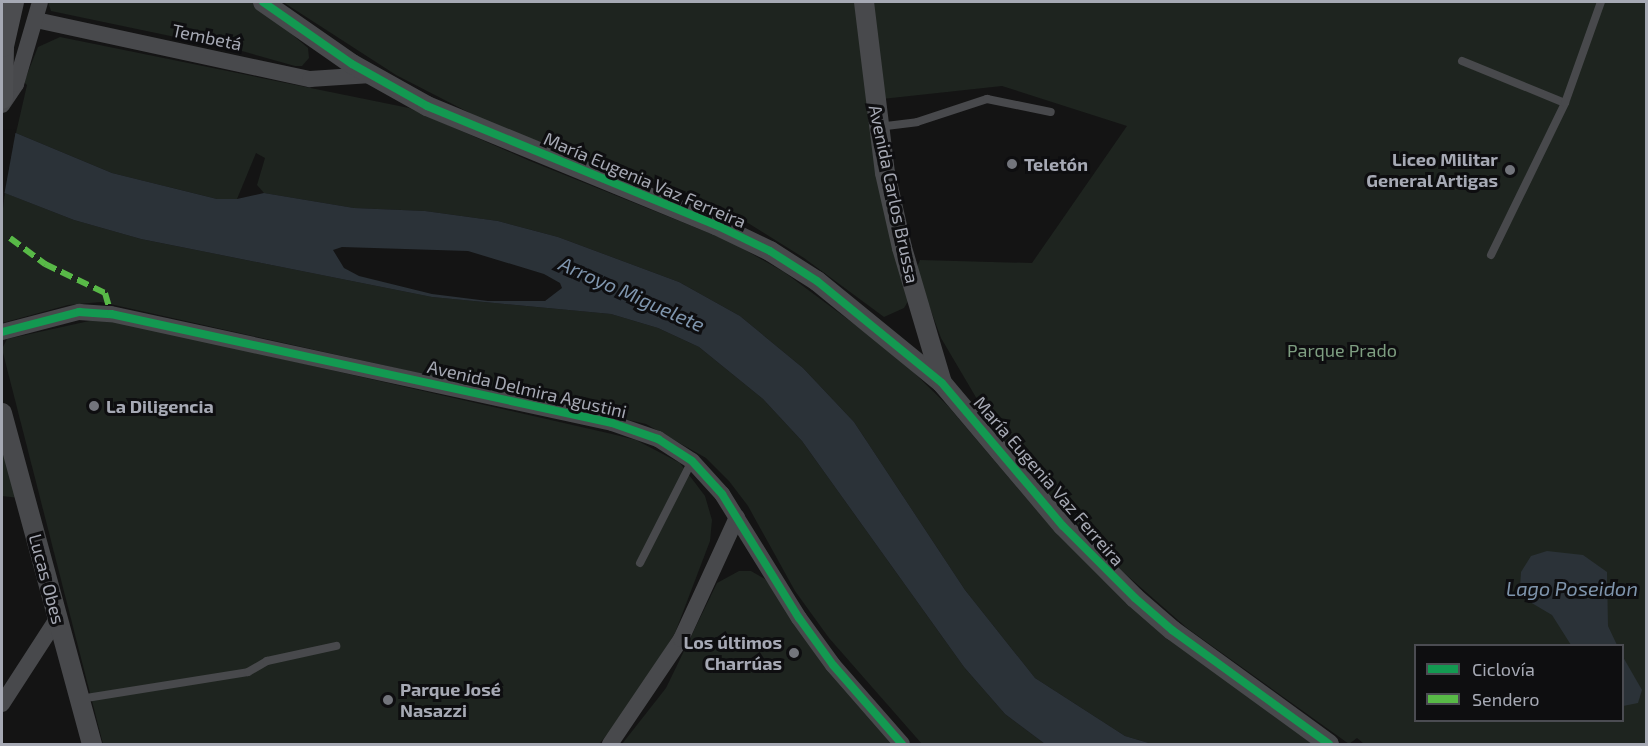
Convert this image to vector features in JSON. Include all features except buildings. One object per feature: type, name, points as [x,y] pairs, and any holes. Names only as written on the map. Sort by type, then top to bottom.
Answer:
[{"type":"main road","points":[[2,98],[2,47],[12,2]]},
{"type":"street","points":[[2,105],[16,84],[40,2]]},
{"type":"street","name":"María Eugenia Vaz Ferreira","points":[[262,2],[371,75],[427,106],[706,220],[770,251],[871,322],[942,382],[1063,526],[1127,591],[1172,630],[1329,744]]},
{"type":"street","name":"Avenida Carlos Brussa","points":[[864,2],[878,127],[902,248],[942,382]]},
{"type":"street","name":"Tembetá","points":[[36,20],[310,79],[371,75]]},
{"type":"street","name":"Avenida Delmira Agustini","points":[[2,332],[79,312],[111,314],[612,423],[658,439],[692,461],[737,517],[798,618],[833,665],[902,744]]},
{"type":"street","name":"Lucas Obes","points":[[2,413],[92,744]]},
{"type":"street","points":[[610,744],[681,639],[737,517]]},
{"type":"street","points":[[2,704],[57,619]]},
{"type":"lane","points":[[1491,255],[1565,103],[1602,2]]},
{"type":"lane","points":[[1462,61],[1565,103]]},
{"type":"lane","points":[[878,127],[917,122],[987,99],[1051,112]]},
{"type":"lane","points":[[640,563],[692,461]]},
{"type":"lane","points":[[80,699],[248,672],[267,661],[336,646]]},
{"type":"green space","points":[[48,2],[254,2],[308,48],[309,58],[302,66],[295,66],[242,51],[51,11]]},
{"type":"green space","points":[[283,2],[858,2],[910,298],[904,308],[884,317],[804,258],[748,223],[631,173],[499,128],[396,75]]},
{"type":"green space","name":"Parque Prado","points":[[871,2],[1646,2],[1646,744],[1364,744],[1357,738],[1349,744],[1187,628],[1114,564],[1014,455],[987,416],[941,338],[916,270],[920,260],[1032,263],[1127,126],[1002,86],[882,99]]},
{"type":"green space","points":[[60,37],[409,108],[530,161],[729,241],[784,272],[896,355],[948,406],[1044,519],[1124,600],[1170,640],[1314,744],[1152,744],[1125,736],[1035,678],[965,590],[854,422],[803,368],[740,316],[679,282],[558,237],[498,221],[425,211],[354,208],[264,193],[257,185],[265,158],[256,153],[237,199],[217,199],[112,173],[16,133],[27,85],[24,82],[38,47]]},
{"type":"green space","points":[[5,193],[74,220],[141,239],[432,297],[611,314],[658,328],[699,347],[763,399],[802,441],[964,667],[1005,714],[1045,744],[922,744],[829,638],[795,591],[748,506],[729,481],[706,458],[646,424],[101,302],[68,305],[2,323],[2,216]]},
{"type":"green space","points":[[103,318],[636,440],[680,463],[705,496],[712,520],[710,541],[675,633],[624,715],[599,744],[103,744],[2,349],[7,339]]},
{"type":"green space","points":[[2,439],[19,498],[2,496]]},
{"type":"green space","points":[[739,571],[751,571],[765,579],[895,744],[622,744],[666,688],[717,583]]},
{"type":"water","name":"Arroyo Miguelete","points":[[2,132],[16,133],[112,173],[217,199],[237,199],[264,193],[354,208],[425,211],[498,221],[558,237],[679,282],[740,316],[803,368],[854,422],[965,590],[1035,678],[1125,736],[1152,744],[1045,744],[1005,714],[964,667],[802,441],[763,399],[699,347],[658,328],[611,314],[432,297],[141,239],[74,220],[2,192]],"holes":[[[342,247],[468,251],[544,274],[560,283],[562,288],[545,301],[488,301],[432,294],[359,276],[344,268],[333,250]]]},
{"type":"water","name":"Lago Poseidon","points":[[1547,551],[1583,555],[1607,572],[1608,626],[1617,644],[1570,644],[1552,615],[1530,602],[1520,587],[1521,572],[1531,556]]},
{"type":"water","points":[[1624,659],[1642,690],[1638,703],[1624,706]]},
{"type":"pier","points":[[2,129],[16,130],[4,196],[2,195]]},
{"type":"marked path","points":[[10,238],[45,264],[105,293],[111,314]]},
{"type":"cycle path","points":[[263,2],[352,64],[427,106],[716,225],[770,251],[817,281],[942,383],[1063,526],[1135,598],[1172,630],[1329,744]]},
{"type":"cycle path","points":[[2,332],[79,312],[111,314],[612,423],[658,439],[692,461],[722,494],[799,618],[833,665],[902,744]]},
{"type":"place","name":"Teletón","points":[[1012,164]]},
{"type":"place","name":"Liceo Militar General Artigas","points":[[1510,170]]},
{"type":"place","name":"La Diligencia","points":[[94,406]]},
{"type":"place","name":"Los últimos Charrúas","points":[[794,653]]},
{"type":"place","name":"Parque José Nasazzi","points":[[388,700]]}]
